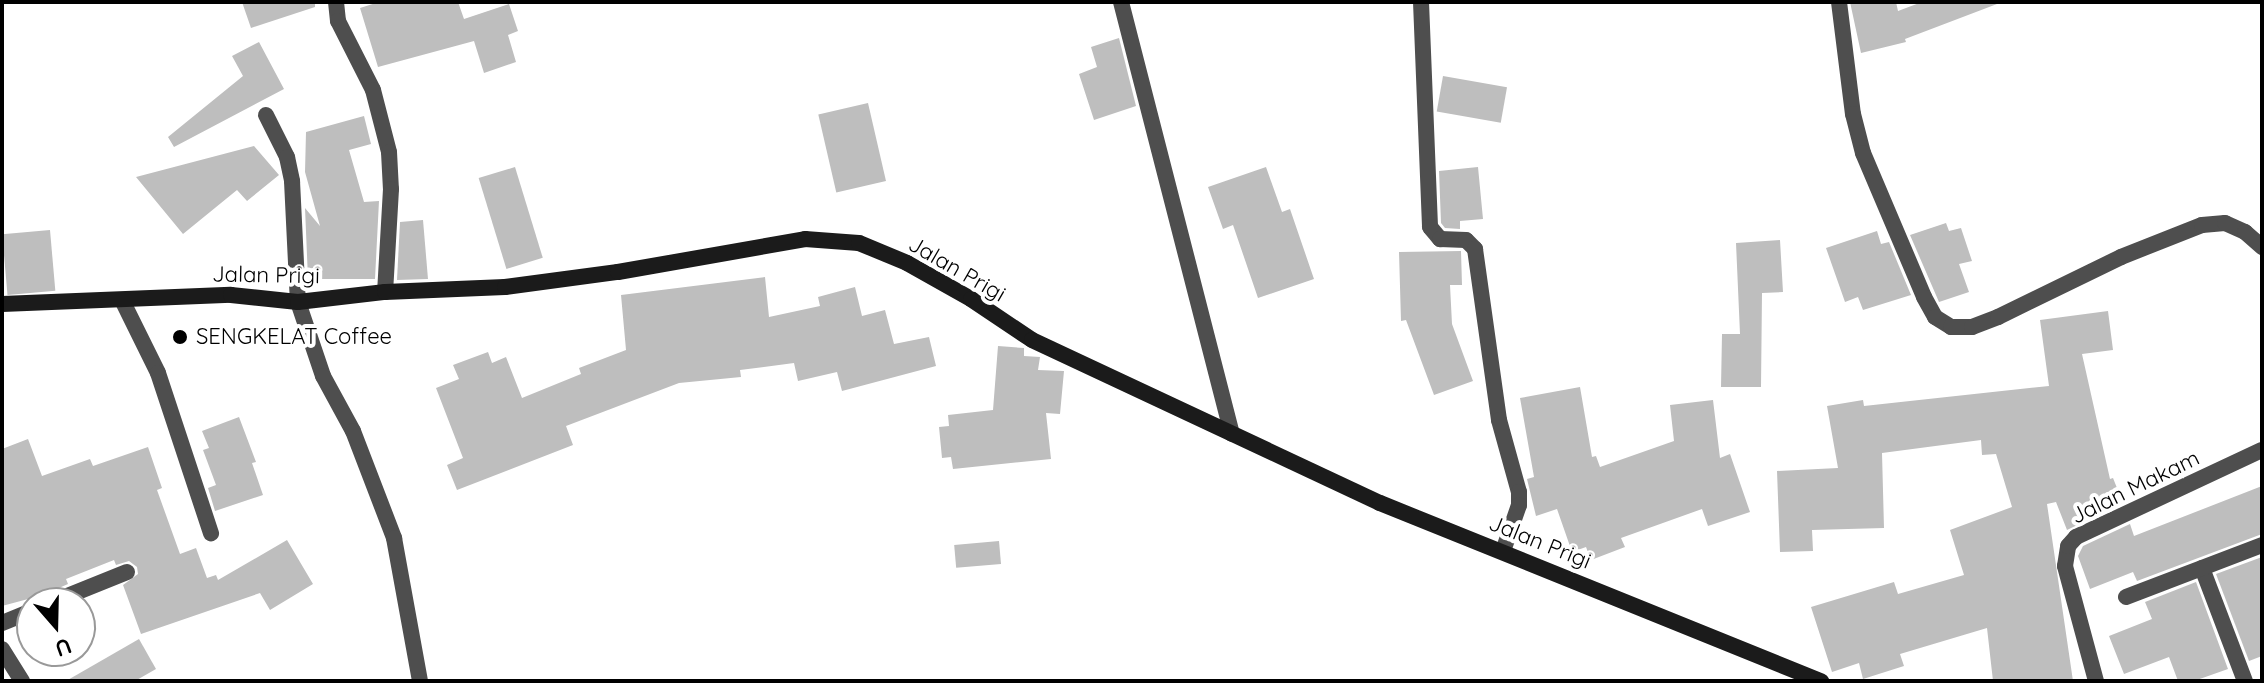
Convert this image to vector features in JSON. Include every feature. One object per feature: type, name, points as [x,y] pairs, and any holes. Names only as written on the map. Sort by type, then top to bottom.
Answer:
[{"type":"street","points":[[336,2],[338,21],[373,90],[389,152],[391,189],[385,292]]},
{"type":"street","points":[[1121,2],[1232,434]]},
{"type":"street","points":[[1421,2],[1430,227],[1440,239],[1466,240],[1475,249],[1499,420],[1519,492],[1519,505],[1503,551]]},
{"type":"street","points":[[1839,2],[1853,114],[1863,153],[1924,297],[1935,317],[1951,327],[1972,327],[1998,317],[2135,251],[2202,225],[2225,223],[2245,232],[2262,247]]},
{"type":"street","points":[[266,115],[287,157],[292,181],[298,302],[323,376],[353,431],[394,538],[420,681]]},
{"type":"street","name":"Jalan Prigi","points":[[2,304],[231,295],[298,302],[385,292],[505,287],[618,272],[805,239],[859,243],[907,263],[1032,340],[1380,503],[1821,681]]},
{"type":"street","points":[[122,300],[158,373],[211,533]]},
{"type":"street","name":"Jalan Makam","points":[[2096,681],[2065,566],[2068,546],[2076,537],[2262,450]]},
{"type":"street","points":[[2126,597],[2262,545]]},
{"type":"street","points":[[2202,568],[2245,681]]},
{"type":"street","points":[[90,587],[127,572]]},
{"type":"street","points":[[2,649],[22,681]]},
{"type":"building","points":[[242,2],[315,2],[315,7],[251,28]]},
{"type":"building","points":[[379,2],[458,2],[464,19],[509,4],[518,31],[508,35],[516,62],[484,73],[474,41],[378,67],[360,8]]},
{"type":"building","points":[[1850,2],[1896,2],[1898,11],[1922,2],[1997,4],[1905,39],[1906,42],[1861,53]]},
{"type":"building","points":[[1119,38],[1136,106],[1094,120],[1079,74],[1097,67],[1091,47]]},
{"type":"building","points":[[259,42],[284,89],[174,147],[168,137],[243,76],[232,56]]},
{"type":"building","points":[[1443,76],[1507,87],[1501,123],[1437,111]]},
{"type":"building","points":[[868,103],[886,181],[836,192],[818,114]]},
{"type":"building","points":[[364,116],[371,144],[349,150],[364,202],[379,201],[375,279],[308,279],[305,208],[320,226],[305,172],[306,132]]},
{"type":"building","points":[[254,146],[279,175],[247,201],[237,190],[183,234],[136,177]]},
{"type":"building","points":[[515,167],[543,258],[506,269],[479,178]]},
{"type":"building","points":[[1266,167],[1282,212],[1290,209],[1314,279],[1258,298],[1233,225],[1223,229],[1208,187]]},
{"type":"building","points":[[1478,167],[1483,219],[1460,221],[1460,229],[1445,228],[1441,223],[1439,171]]},
{"type":"building","points":[[423,220],[428,279],[397,280],[400,222]]},
{"type":"building","points":[[1946,223],[1949,231],[1961,228],[1972,261],[1959,264],[1969,292],[1939,302],[1910,235]]},
{"type":"building","points":[[50,230],[55,291],[7,295],[2,234]]},
{"type":"building","points":[[1877,231],[1881,244],[1889,242],[1911,295],[1863,310],[1858,297],[1845,302],[1826,248]]},
{"type":"building","points":[[1780,240],[1783,292],[1762,293],[1761,387],[1721,387],[1722,334],[1740,334],[1736,243]]},
{"type":"building","points":[[1461,251],[1462,285],[1450,285],[1452,324],[1473,381],[1434,395],[1406,320],[1401,321],[1399,252]]},
{"type":"building","points":[[765,277],[769,317],[820,306],[818,297],[855,287],[862,316],[885,310],[894,344],[929,337],[936,366],[842,391],[837,372],[798,381],[794,363],[740,370],[741,377],[679,383],[566,426],[573,445],[457,490],[447,465],[463,458],[436,388],[459,379],[453,365],[488,352],[492,363],[506,357],[522,398],[581,374],[579,368],[626,350],[621,295]]},
{"type":"building","points":[[2108,311],[2113,350],[2082,354],[2110,479],[2113,478],[2123,503],[2067,530],[2056,502],[2047,504],[2073,681],[1993,681],[1987,628],[1900,654],[1904,666],[1863,679],[1859,663],[1832,672],[1811,607],[1894,582],[1898,594],[1964,575],[1950,530],[2012,507],[1996,454],[1982,455],[1981,440],[1882,453],[1884,528],[1812,530],[1813,551],[1780,552],[1777,471],[1838,468],[1827,406],[1863,400],[1864,406],[2049,386],[2040,320]]},
{"type":"building","points":[[998,346],[1024,348],[1024,356],[1040,357],[1038,370],[1064,371],[1060,414],[1046,413],[1051,459],[953,469],[951,457],[942,458],[939,427],[949,426],[948,415],[993,410]]},
{"type":"building","points":[[1580,387],[1592,457],[1596,456],[1600,467],[1674,441],[1670,405],[1713,400],[1720,458],[1730,454],[1750,512],[1708,526],[1702,509],[1621,538],[1625,547],[1591,560],[1586,547],[1572,552],[1557,509],[1536,516],[1527,479],[1534,477],[1520,398]]},
{"type":"building","points":[[239,417],[256,462],[252,463],[263,495],[215,511],[208,488],[216,485],[203,450],[209,448],[202,431]]},
{"type":"building","points":[[28,439],[42,476],[90,459],[93,466],[148,447],[162,488],[157,490],[180,554],[196,548],[207,578],[216,575],[218,580],[287,540],[313,584],[270,610],[260,593],[141,634],[123,585],[138,574],[137,567],[129,561],[116,565],[114,560],[66,579],[68,584],[61,587],[16,587],[16,602],[2,606],[2,449]]},
{"type":"building","points":[[2262,486],[2262,534],[2137,581],[2133,572],[2090,589],[2078,556],[2083,546],[2130,524],[2134,536]]},
{"type":"building","points":[[999,541],[1001,564],[956,568],[954,545]]},
{"type":"building","points":[[2262,557],[2262,656],[2249,661],[2216,574]]},
{"type":"building","points":[[2196,582],[2228,669],[2194,681],[2178,681],[2169,657],[2124,674],[2109,636],[2152,619],[2145,602]]},
{"type":"building","points":[[139,639],[156,669],[135,681],[66,681],[96,667],[96,664]]},
{"type":"place","name":"SENGKELAT Coffee","points":[[180,337]]}]
